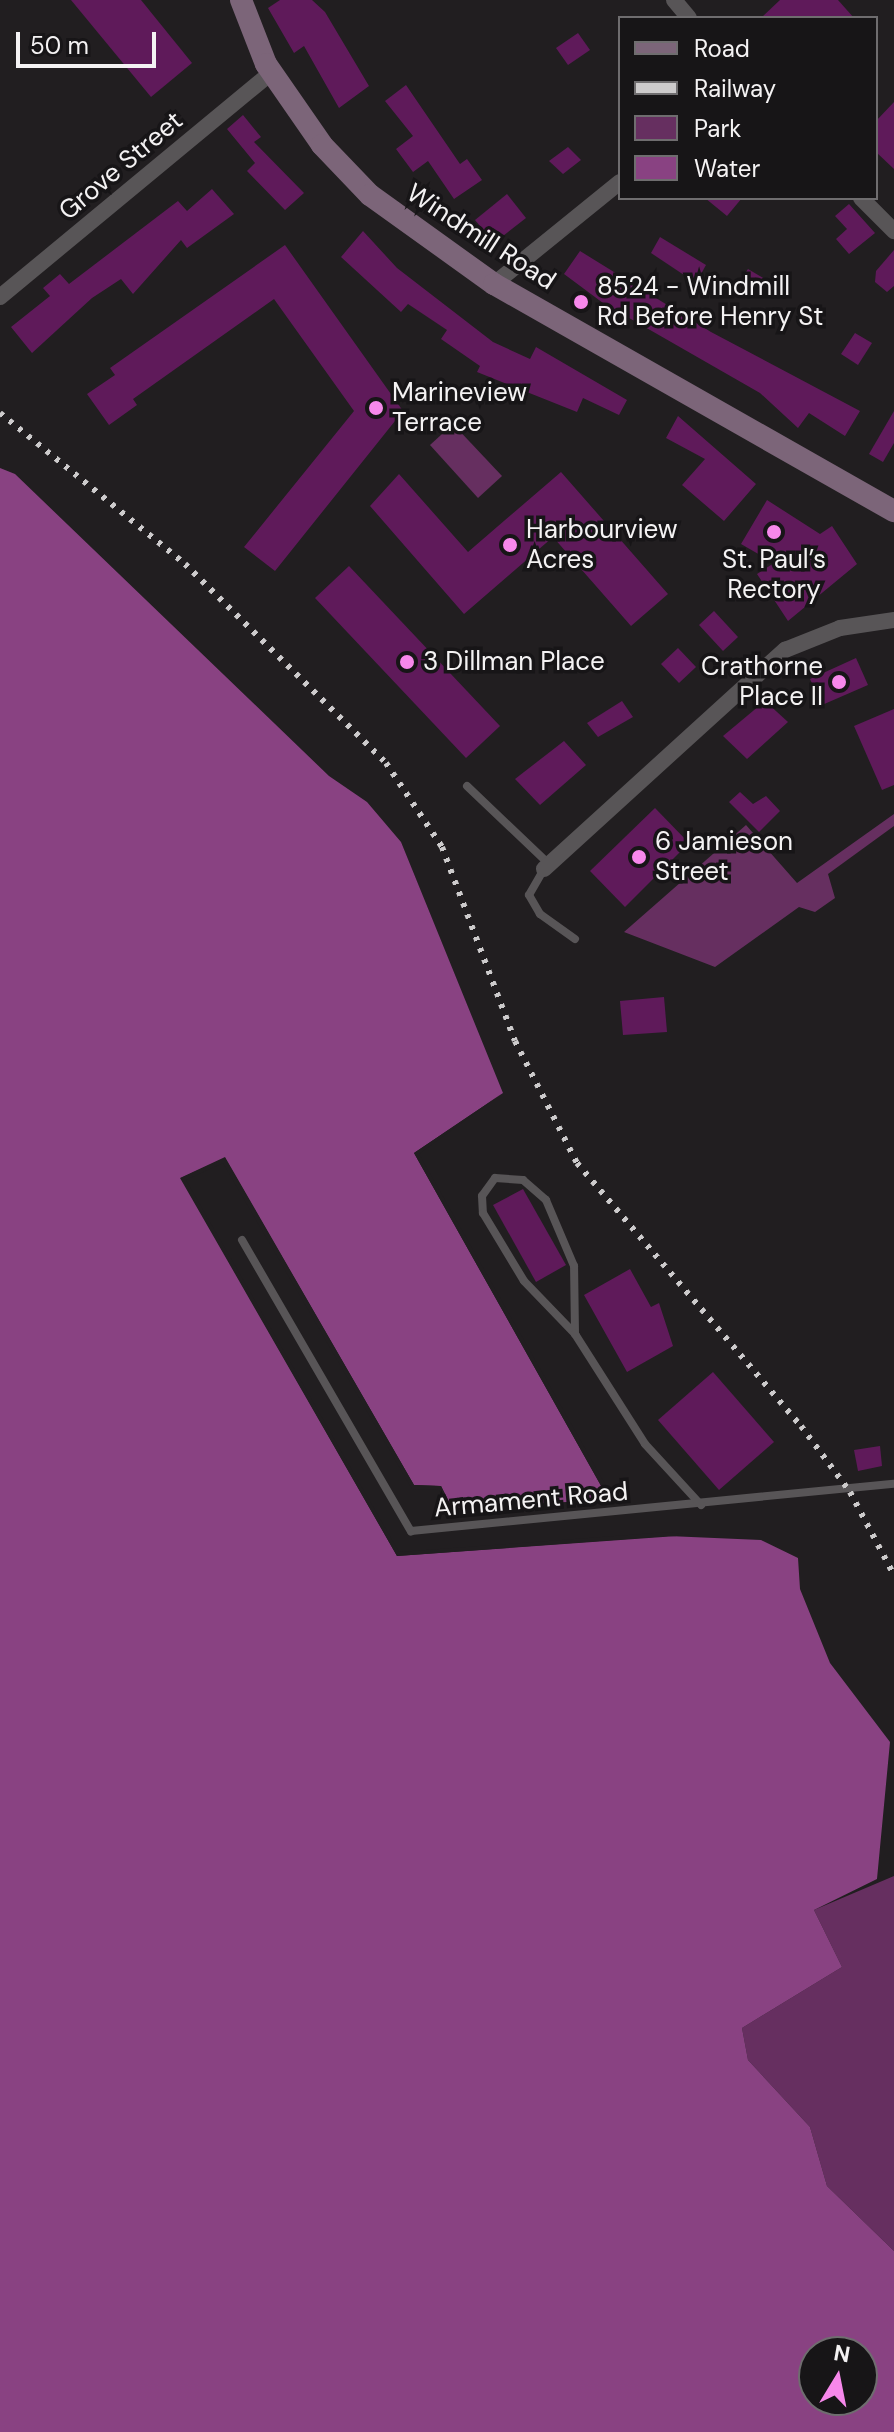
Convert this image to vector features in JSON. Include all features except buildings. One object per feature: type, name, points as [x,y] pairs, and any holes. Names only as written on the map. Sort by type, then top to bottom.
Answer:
[{"type":"main road","name":"Windmill Road","points":[[241,0],[272,72],[322,145],[370,195],[494,284],[894,511]]},
{"type":"street","points":[[674,0],[687,16]]},
{"type":"street","name":"Grove Street","points":[[0,297],[272,72]]},
{"type":"street","points":[[494,284],[618,184]]},
{"type":"street","points":[[863,200],[894,231]]},
{"type":"street","points":[[547,866],[785,650],[840,628],[894,620]]},
{"type":"lane","points":[[467,786],[547,866],[529,895],[540,914],[575,939]]},
{"type":"lane","points":[[575,1334],[574,1266],[546,1200],[523,1180],[495,1178],[482,1196],[483,1213],[524,1281],[575,1334],[645,1444],[701,1505]]},
{"type":"lane","name":"Armament Road","points":[[242,1240],[411,1531],[894,1484]]},
{"type":"green space","points":[[453,424],[502,476],[478,498],[430,445]]},
{"type":"green space","points":[[894,814],[894,826],[828,874],[835,898],[815,912],[799,907],[715,967],[624,932],[746,825],[797,883]]},
{"type":"green space","points":[[894,1876],[894,2251],[827,2186],[810,2127],[748,2060],[742,2028],[842,1967],[814,1910]]},
{"type":"water","points":[[0,468],[15,474],[329,776],[367,802],[401,842],[503,1093],[414,1153],[609,1500],[452,1508],[441,1486],[414,1485],[225,1158],[181,1178],[397,1556],[668,1536],[761,1540],[798,1558],[800,1589],[830,1663],[890,1742],[877,1879],[814,1910],[842,1967],[742,2028],[748,2060],[810,2127],[827,2186],[894,2251],[894,2432],[0,2432]]},
{"type":"pier","points":[[503,1093],[419,1154],[613,1498],[610,1503],[452,1512],[439,1490],[412,1489],[223,1163],[186,1180],[399,1552],[668,1532],[691,1535],[397,1556],[180,1178],[225,1157],[414,1485],[441,1486],[452,1508],[609,1500],[414,1153]]},
{"type":"railway","points":[[0,413],[185,564],[386,763],[442,847],[515,1041],[577,1163],[801,1426],[850,1492],[894,1575]]},
{"type":"place","name":"8524 - Windmill Rd Before Henry St","points":[[581,302]]},
{"type":"place","name":"Marineview Terrace","points":[[376,408]]},
{"type":"place","name":"St. Paul’s Rectory","points":[[774,532]]},
{"type":"place","name":"Harbourview Acres","points":[[510,545]]},
{"type":"place","name":"3 Dillman Place","points":[[407,662]]},
{"type":"place","name":"Crathorne Place II","points":[[839,682]]},
{"type":"place","name":"6 Jamieson Street","points":[[639,857]]}]
